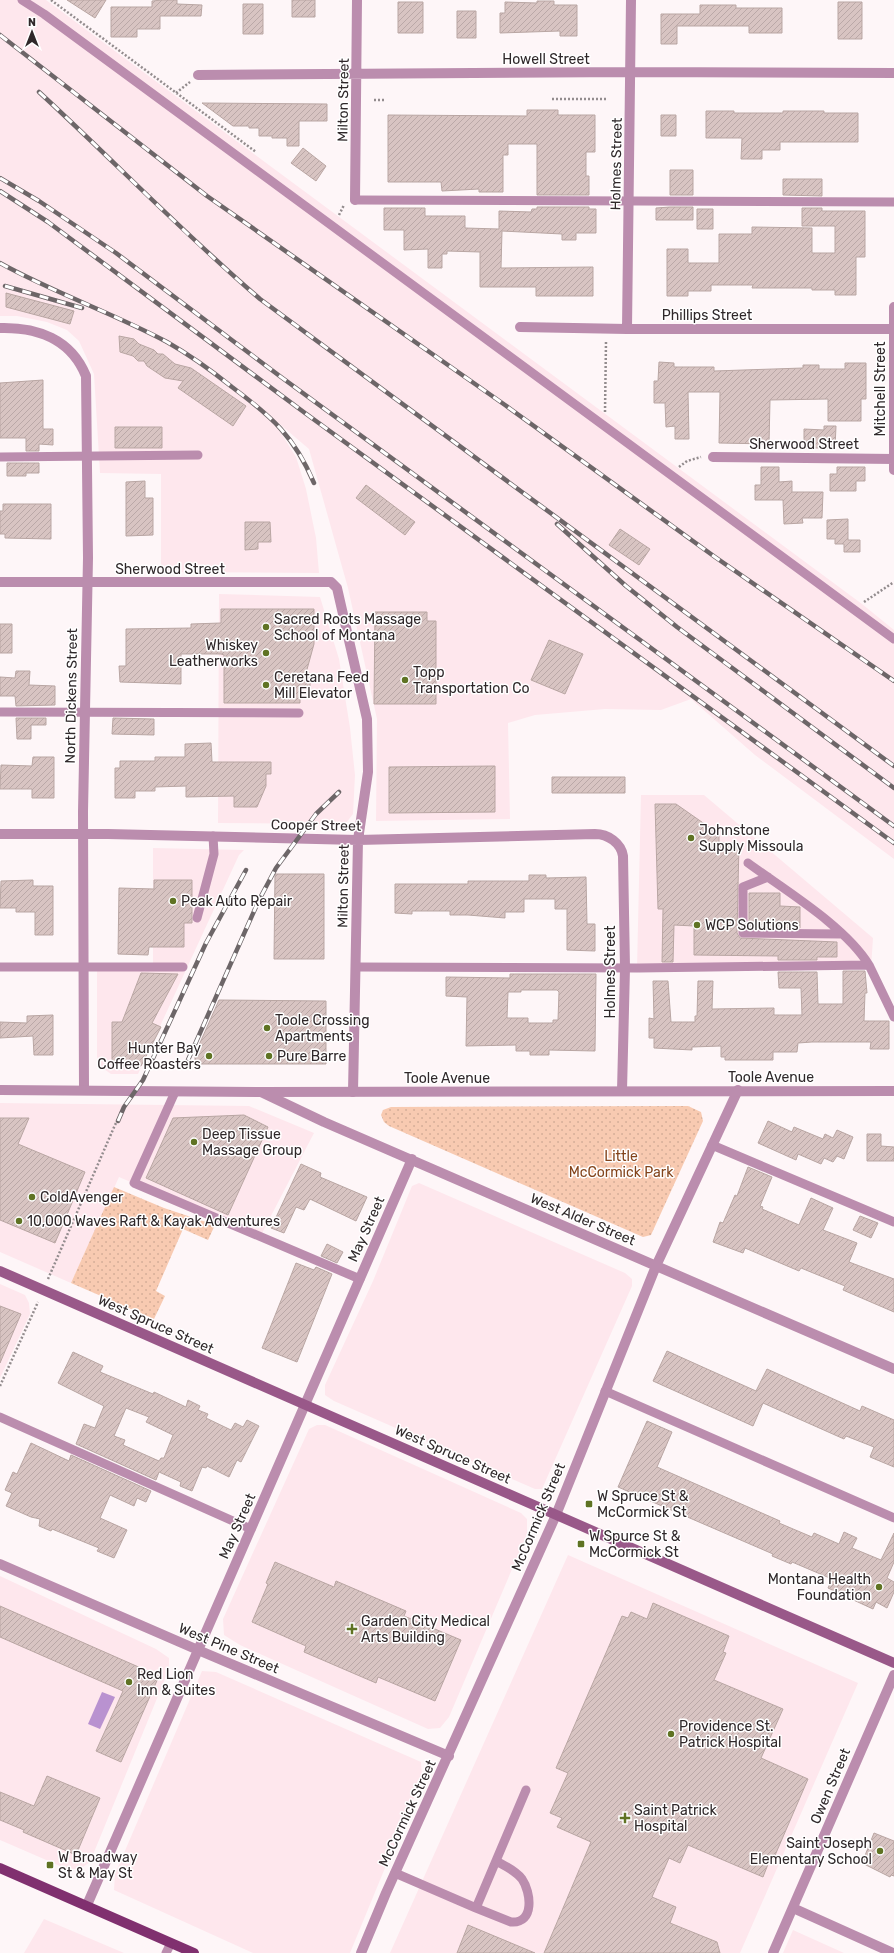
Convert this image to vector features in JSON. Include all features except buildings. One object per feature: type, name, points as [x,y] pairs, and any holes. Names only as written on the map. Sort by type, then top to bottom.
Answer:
[{"type":"main road","name":"West Spruce Street","points":[[0,1271],[894,1663]]},
{"type":"main road","points":[[0,1868],[194,1953]]},
{"type":"street","name":"Milton Street","points":[[355,200],[357,0]]},
{"type":"street","name":"Holmes Street","points":[[627,329],[631,0]]},
{"type":"street","name":"Howell Street","points":[[198,75],[631,72],[894,73]]},
{"type":"street","name":"Mitchell Street","points":[[894,307],[894,470]]},
{"type":"street","name":"Phillips Street","points":[[520,326],[607,329],[894,329]]},
{"type":"street","name":"North Dickens Street","points":[[0,328],[33,330],[63,344],[81,363],[86,376],[88,457],[88,583],[84,712],[83,834],[84,1090]]},
{"type":"street","name":"Sherwood Street","points":[[713,457],[894,459]]},
{"type":"street","name":"Sherwood Street","points":[[0,582],[331,582],[337,588]]},
{"type":"street","name":"Milton Street","points":[[337,588],[367,719],[368,772],[358,840],[353,1092]]},
{"type":"street","name":"Cooper Street","points":[[0,834],[213,836],[358,840],[598,834],[607,836],[615,841],[623,853]]},
{"type":"street","name":"Holmes Street","points":[[622,1091],[625,968],[623,853]]},
{"type":"street","name":"Toole Avenue","points":[[0,1090],[175,1092],[738,1090],[894,1091]]},
{"type":"street","name":"McCormick Street","points":[[361,1953],[395,1873],[449,1756],[556,1515],[656,1266],[738,1090]]},
{"type":"street","name":"West Alder Street","points":[[262,1092],[324,1122],[894,1369]]},
{"type":"street","name":"May Street","points":[[87,1905],[412,1159]]},
{"type":"street","name":"West Pine Street","points":[[0,1564],[198,1650],[449,1756]]},
{"type":"street","name":"Owen Street","points":[[773,1953],[894,1675]]},
{"type":"street","points":[[793,1908],[893,1953]]},
{"type":"lane","points":[[22,0],[44,14],[894,639]]},
{"type":"lane","points":[[355,200],[894,202]]},
{"type":"lane","points":[[0,457],[198,455]]},
{"type":"lane","points":[[0,712],[299,713]]},
{"type":"lane","points":[[197,918],[214,854],[213,836]]},
{"type":"lane","points":[[748,863],[841,934],[860,951],[869,965],[894,1017]]},
{"type":"lane","points":[[768,878],[744,887],[744,933],[841,934]]},
{"type":"lane","points":[[356,967],[625,968],[869,965]]},
{"type":"lane","points":[[0,966],[183,967]]},
{"type":"lane","points":[[175,1092],[134,1183],[360,1279]]},
{"type":"lane","points":[[712,1145],[894,1222]]},
{"type":"lane","points":[[605,1391],[894,1518]]},
{"type":"lane","points":[[0,1417],[251,1529]]},
{"type":"lane","points":[[476,1908],[526,1790]]},
{"type":"lane","points":[[395,1873],[476,1908],[511,1922],[516,1922],[526,1916],[529,1907],[529,1897],[526,1886],[516,1873],[496,1861]]},
{"type":"lane","points":[[166,1953],[172,1943]]},
{"type":"path","points":[[176,93],[198,75]]},
{"type":"path","points":[[552,99],[607,99]]},
{"type":"path","points":[[374,100],[384,100]]},
{"type":"path","points":[[605,413],[605,351],[607,329]]},
{"type":"path","points":[[678,467],[698,457],[713,457]]},
{"type":"path","points":[[862,604],[894,582]]},
{"type":"path","points":[[51,1271],[115,1125],[124,1107],[136,1091]]},
{"type":"path","points":[[0,1386],[37,1306]]},
{"type":"shaded area","points":[[0,0],[46,0],[862,604],[894,630],[894,859],[755,755],[691,699],[661,710],[605,709],[535,715],[508,723],[510,819],[376,821],[377,719],[348,588],[309,449],[249,398],[274,422],[296,457],[306,489],[316,538],[319,573],[161,572],[161,474],[100,473],[94,374],[79,341],[67,330],[47,322],[17,316],[0,316]]},
{"type":"shaded area","points":[[219,594],[320,597],[339,659],[350,728],[355,775],[353,814],[346,823],[218,823]]},
{"type":"shaded area","points":[[641,795],[704,795],[873,938],[871,968],[637,968]]},
{"type":"shaded area","points":[[153,848],[244,850],[239,855],[138,1074],[111,1074],[101,1067],[97,1057],[97,967],[153,966]]},
{"type":"shaded area","points":[[0,1103],[249,1106],[314,1133],[260,1237],[119,1177],[71,1283],[0,1252]]},
{"type":"shaded area","points":[[419,1183],[625,1273],[632,1279],[632,1286],[542,1489],[535,1489],[334,1401],[325,1395],[325,1385],[373,1281],[412,1186]]},
{"type":"shaded area","points":[[0,1284],[25,1295],[29,1303],[30,1314],[0,1378]]},
{"type":"shaded area","points":[[317,1425],[325,1425],[521,1513],[527,1519],[527,1534],[449,1717],[440,1728],[428,1729],[240,1645],[224,1635],[223,1619],[309,1429]]},
{"type":"shaded area","name":"Saint Patrick Hospital","points":[[568,1555],[858,1683],[740,1953],[390,1953]]},
{"type":"shaded area","points":[[0,1576],[156,1649],[169,1658],[169,1669],[90,1862],[80,1869],[67,1869],[0,1840]]},
{"type":"shaded area","points":[[202,1671],[216,1672],[421,1762],[422,1778],[350,1953],[253,1953],[114,1890],[115,1874]]},
{"type":"shaded area","points":[[102,1692],[115,1697],[100,1729],[88,1724]]},
{"type":"shaded area","points":[[44,1919],[124,1953],[24,1953]]},
{"type":"shaded area","points":[[793,1930],[804,1935],[844,1953],[783,1953]]},
{"type":"green space","name":"Little McCormick Park","points":[[688,1106],[701,1112],[703,1121],[651,1235],[643,1237],[389,1126],[384,1122],[381,1115],[383,1110],[391,1107]]},
{"type":"green space","points":[[114,1187],[164,1208],[215,1225],[208,1240],[183,1229],[156,1291],[165,1296],[154,1319],[71,1283]]},
{"type":"railway","points":[[0,35],[207,196],[505,405],[715,557],[894,681]]},
{"type":"railway","points":[[39,92],[203,248],[260,299],[894,766]]},
{"type":"railway","points":[[0,178],[39,201],[116,253],[281,377],[894,826]]},
{"type":"railway","points":[[0,191],[48,222],[305,413],[894,843]]},
{"type":"railway","points":[[0,263],[41,284],[147,332],[176,347],[201,363],[270,418],[290,440],[314,483]]},
{"type":"railway","points":[[5,286],[82,308]]},
{"type":"railway","points":[[557,524],[626,586],[677,627],[894,788]]},
{"type":"railway","points":[[188,1060],[259,900],[276,868],[316,814],[339,792]]},
{"type":"railway","points":[[118,1121],[124,1107],[143,1080],[206,943],[246,870]]},
{"type":"place","name":"Sacred Roots Massage School of Montana","points":[[266,627]]},
{"type":"place","name":"Whiskey Leatherworks","points":[[266,653]]},
{"type":"place","name":"Topp Transportation Co","points":[[405,680]]},
{"type":"place","name":"Ceretana Feed Mill Elevator","points":[[266,685]]},
{"type":"place","name":"Johnstone Supply Missoula","points":[[691,838]]},
{"type":"place","name":"Peak Auto Repair","points":[[173,901]]},
{"type":"place","name":"WCP Solutions","points":[[697,925]]},
{"type":"place","name":"Toole Crossing Apartments","points":[[267,1028]]},
{"type":"place","name":"Hunter Bay Coffee Roasters","points":[[209,1056]]},
{"type":"place","name":"Pure Barre","points":[[269,1056]]},
{"type":"place","name":"Deep Tissue Massage Group","points":[[194,1142]]},
{"type":"place","name":"ColdAvenger","points":[[32,1197]]},
{"type":"place","name":"10,000 Waves Raft & Kayak Adventures","points":[[19,1221]]},
{"type":"place","name":"W Spruce St & McCormick St","points":[[589,1504]]},
{"type":"place","name":"W Spurce St & McCormick St","points":[[581,1544]]},
{"type":"place","name":"Montana Health Foundation","points":[[879,1587]]},
{"type":"place","name":"Garden City Medical Arts Building","points":[[352,1629]]},
{"type":"place","name":"Red Lion Inn & Suites","points":[[129,1682]]},
{"type":"place","name":"Providence St. Patrick Hospital","points":[[671,1734]]},
{"type":"place","name":"Saint Patrick Hospital","points":[[625,1818]]},
{"type":"place","name":"Saint Joseph Elementary School","points":[[880,1851]]},
{"type":"place","name":"W Broadway St & May St","points":[[50,1865]]}]
